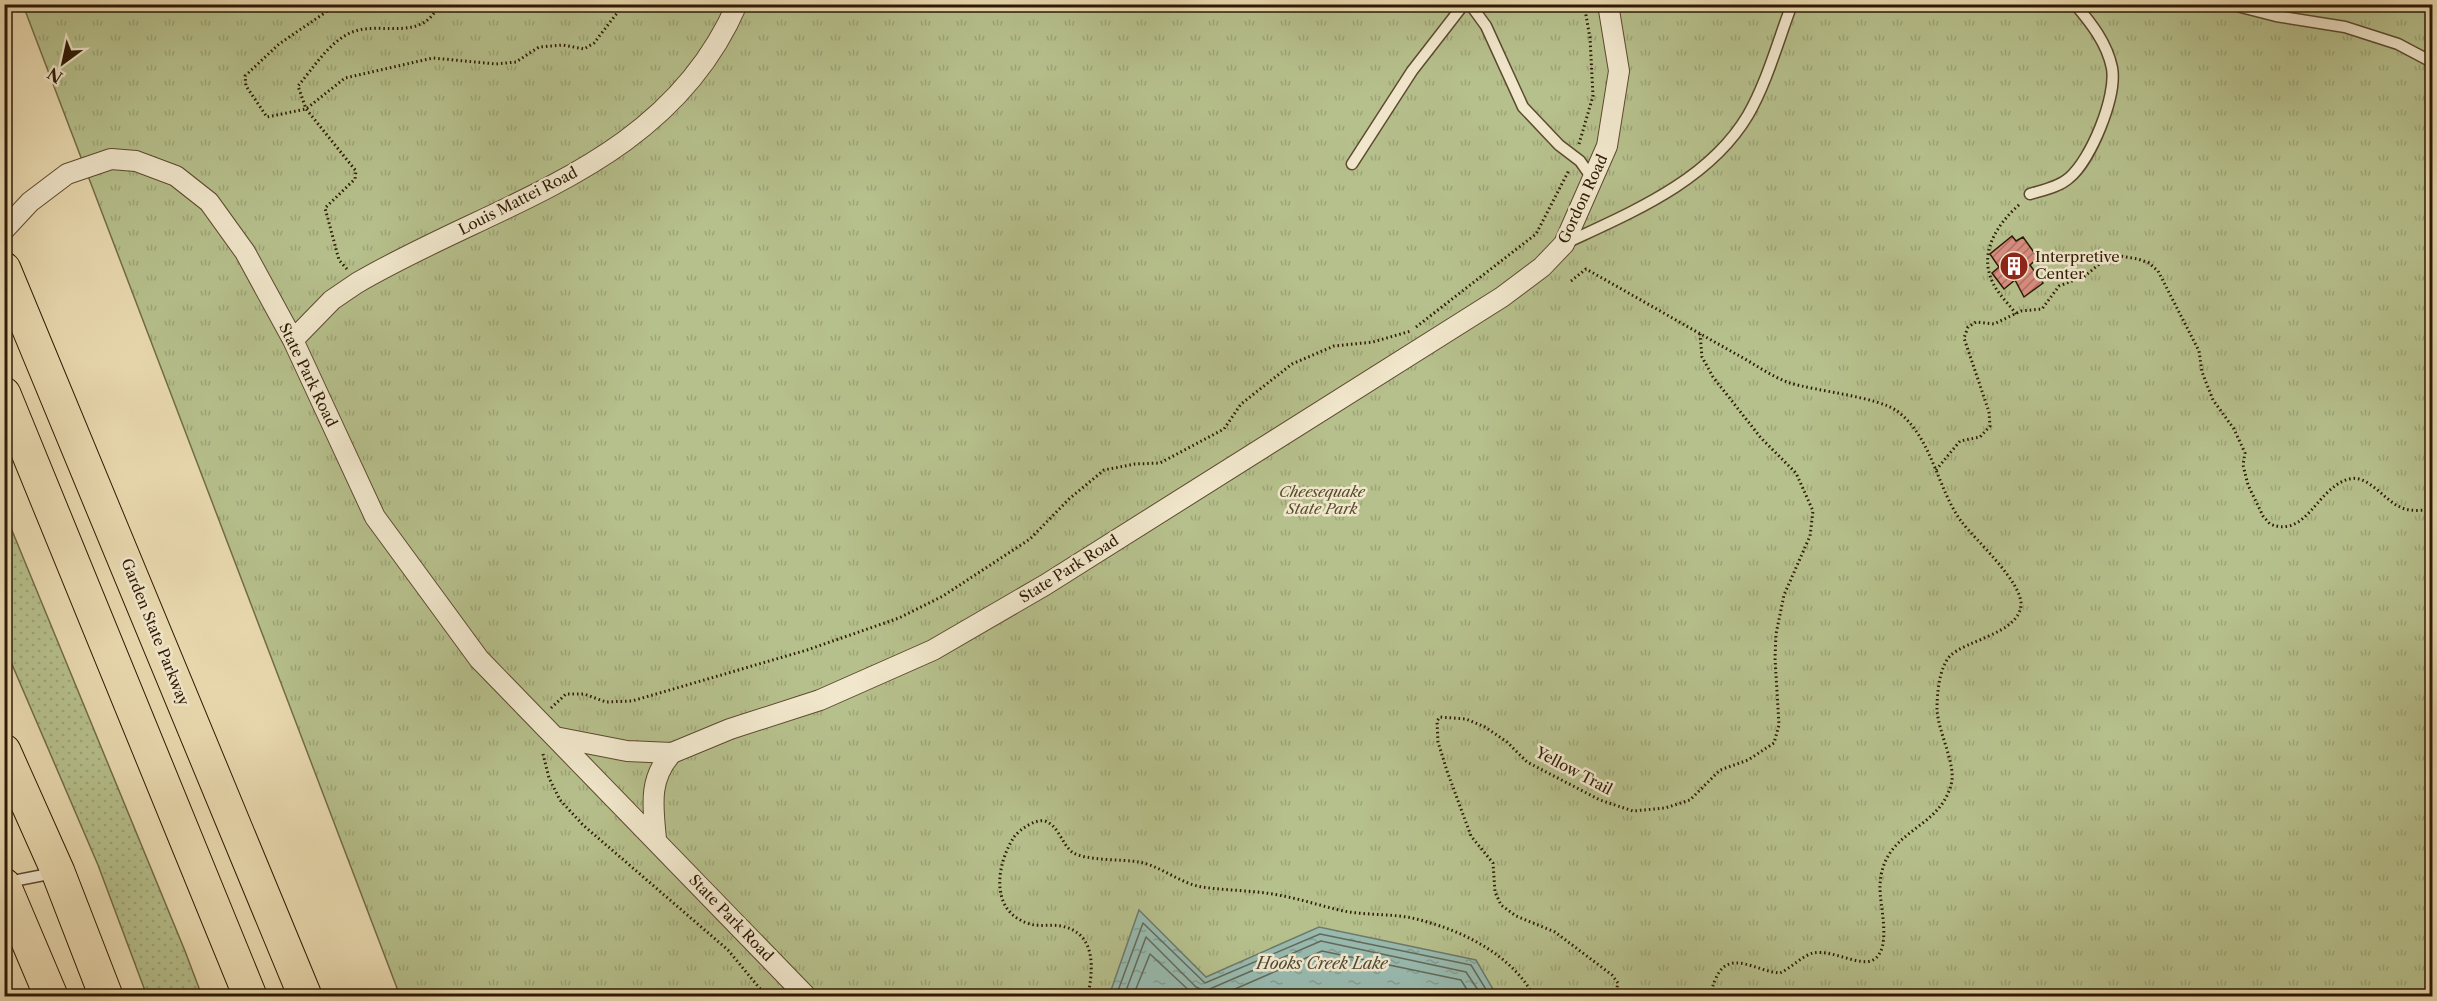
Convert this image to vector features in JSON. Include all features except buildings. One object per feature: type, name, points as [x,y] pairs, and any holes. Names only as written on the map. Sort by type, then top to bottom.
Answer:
[{"type":"highway","name":"Garden State Parkway","points":[[4,269],[305,996]]},
{"type":"highway","points":[[4,394],[250,996]]},
{"type":"highway","points":[[4,751],[57,872],[106,996]]},
{"type":"highway","points":[[4,884],[51,996]]},
{"type":"street","name":"Louis Mattei Road","points":[[293,340],[332,300],[357,283],[567,178],[640,132],[684,90],[713,53],[737,4]]},
{"type":"street","name":"Gordon Road","points":[[1442,335],[1502,297],[1542,267],[1564,244],[1594,181],[1607,146],[1619,71],[1608,4]]},
{"type":"street","name":"State Park Road","points":[[4,230],[30,202],[67,174],[111,159],[136,161],[154,166],[187,182],[209,202],[245,252],[293,340],[375,517],[478,659],[549,744],[656,839],[806,996]]},
{"type":"street","name":"State Park Road","points":[[549,744],[672,753],[730,729],[820,700],[933,650],[1045,585],[1442,335]]},
{"type":"street","points":[[656,839],[654,783],[663,763],[672,753]]},
{"type":"lane","points":[[1352,164],[1412,71],[1464,4]]},
{"type":"lane","points":[[1470,4],[1486,26],[1522,107],[1575,157],[1594,181]]},
{"type":"lane","points":[[1564,244],[1658,198],[1722,150],[1748,115],[1792,4]]},
{"type":"lane","points":[[2031,194],[2056,186],[2069,178],[2081,165],[2108,109],[2113,88],[2112,69],[2106,49],[2075,4]]},
{"type":"lane","points":[[2229,4],[2276,16],[2345,27],[2398,45],[2433,62]]},
{"type":"lane","points":[[4,884],[57,872]]},
{"type":"path","points":[[332,4],[329,10],[279,44],[245,76],[246,86],[267,117],[306,109],[345,78],[433,58],[496,64],[516,62],[539,47],[563,45],[584,49],[594,43],[624,4]]},
{"type":"path","points":[[357,283],[339,260],[325,208],[355,179],[356,171],[306,109],[298,86],[336,42],[356,31],[401,30],[418,25],[440,4]]},
{"type":"path","points":[[549,711],[553,703],[566,694],[584,694],[606,702],[632,701],[685,688],[899,618],[943,596],[1030,539],[1069,500],[1104,470],[1134,464],[1160,463],[1224,429],[1241,404],[1292,364],[1334,346],[1373,342],[1412,330],[1536,234],[1575,157],[1593,96],[1590,38],[1584,4]]},
{"type":"path","points":[[2016,314],[1993,284],[1985,261],[1992,240],[2008,214],[2031,194]]},
{"type":"path","points":[[1936,470],[1960,441],[1980,437],[1990,426],[1991,419],[1964,338],[1965,332],[1977,322],[1994,324],[2016,314],[2042,309],[2059,286],[2085,276],[2104,260],[2114,255],[2149,263],[2163,278],[2199,351],[2206,384],[2245,453],[2243,465],[2248,485],[2263,516],[2270,524],[2289,528],[2298,525],[2326,491],[2350,479],[2358,478],[2398,507],[2408,510],[2433,510]]},
{"type":"path","points":[[1571,281],[1586,269],[1788,382],[1897,411],[1925,448],[1951,506],[2001,567],[2021,603],[2020,611],[2009,623],[1982,641],[1958,650],[1946,662],[1942,670],[1937,708],[1942,740],[1952,770],[1951,785],[1944,801],[1933,815],[1893,846],[1883,864],[1880,885],[1884,933],[1883,944],[1875,958],[1861,962],[1838,953],[1815,953],[1780,973],[1751,965],[1727,964],[1720,969],[1712,988],[1712,996]]},
{"type":"path","name":"Yellow Trail","points":[[1615,996],[1618,983],[1612,975],[1550,929],[1516,916],[1501,905],[1496,892],[1493,863],[1472,836],[1446,771],[1438,742],[1437,721],[1440,717],[1452,716],[1485,728],[1507,742],[1527,762],[1600,800],[1633,810],[1665,808],[1690,800],[1720,770],[1755,757],[1774,743],[1779,725],[1776,634],[1784,595],[1810,536],[1813,511],[1796,473],[1748,422],[1713,377],[1702,357],[1700,334]]},
{"type":"path","points":[[549,744],[549,778],[556,792],[583,825],[728,950],[766,996]]},
{"type":"path","points":[[1088,996],[1093,964],[1091,953],[1083,938],[1064,927],[1037,926],[1016,917],[1005,907],[1000,896],[999,876],[1012,842],[1021,830],[1037,822],[1045,821],[1052,825],[1067,847],[1078,855],[1146,863],[1172,877],[1201,887],[1281,895],[1349,912],[1410,918],[1436,924],[1475,942],[1505,961],[1524,979],[1534,996]]},
{"type":"green space","name":"Cheesequake State Park","points":[[23,5],[2432,5],[2432,996],[400,996]]},
{"type":"green space","points":[[4,511],[202,996],[147,996],[98,865],[5,648]]},
{"type":"water","name":"Hooks Creek Lake","points":[[1139,910],[1206,977],[1319,927],[1476,960],[1497,996],[1109,996]]},
{"type":"place","name":"Interpretive Center","points":[[2014,266]]}]
